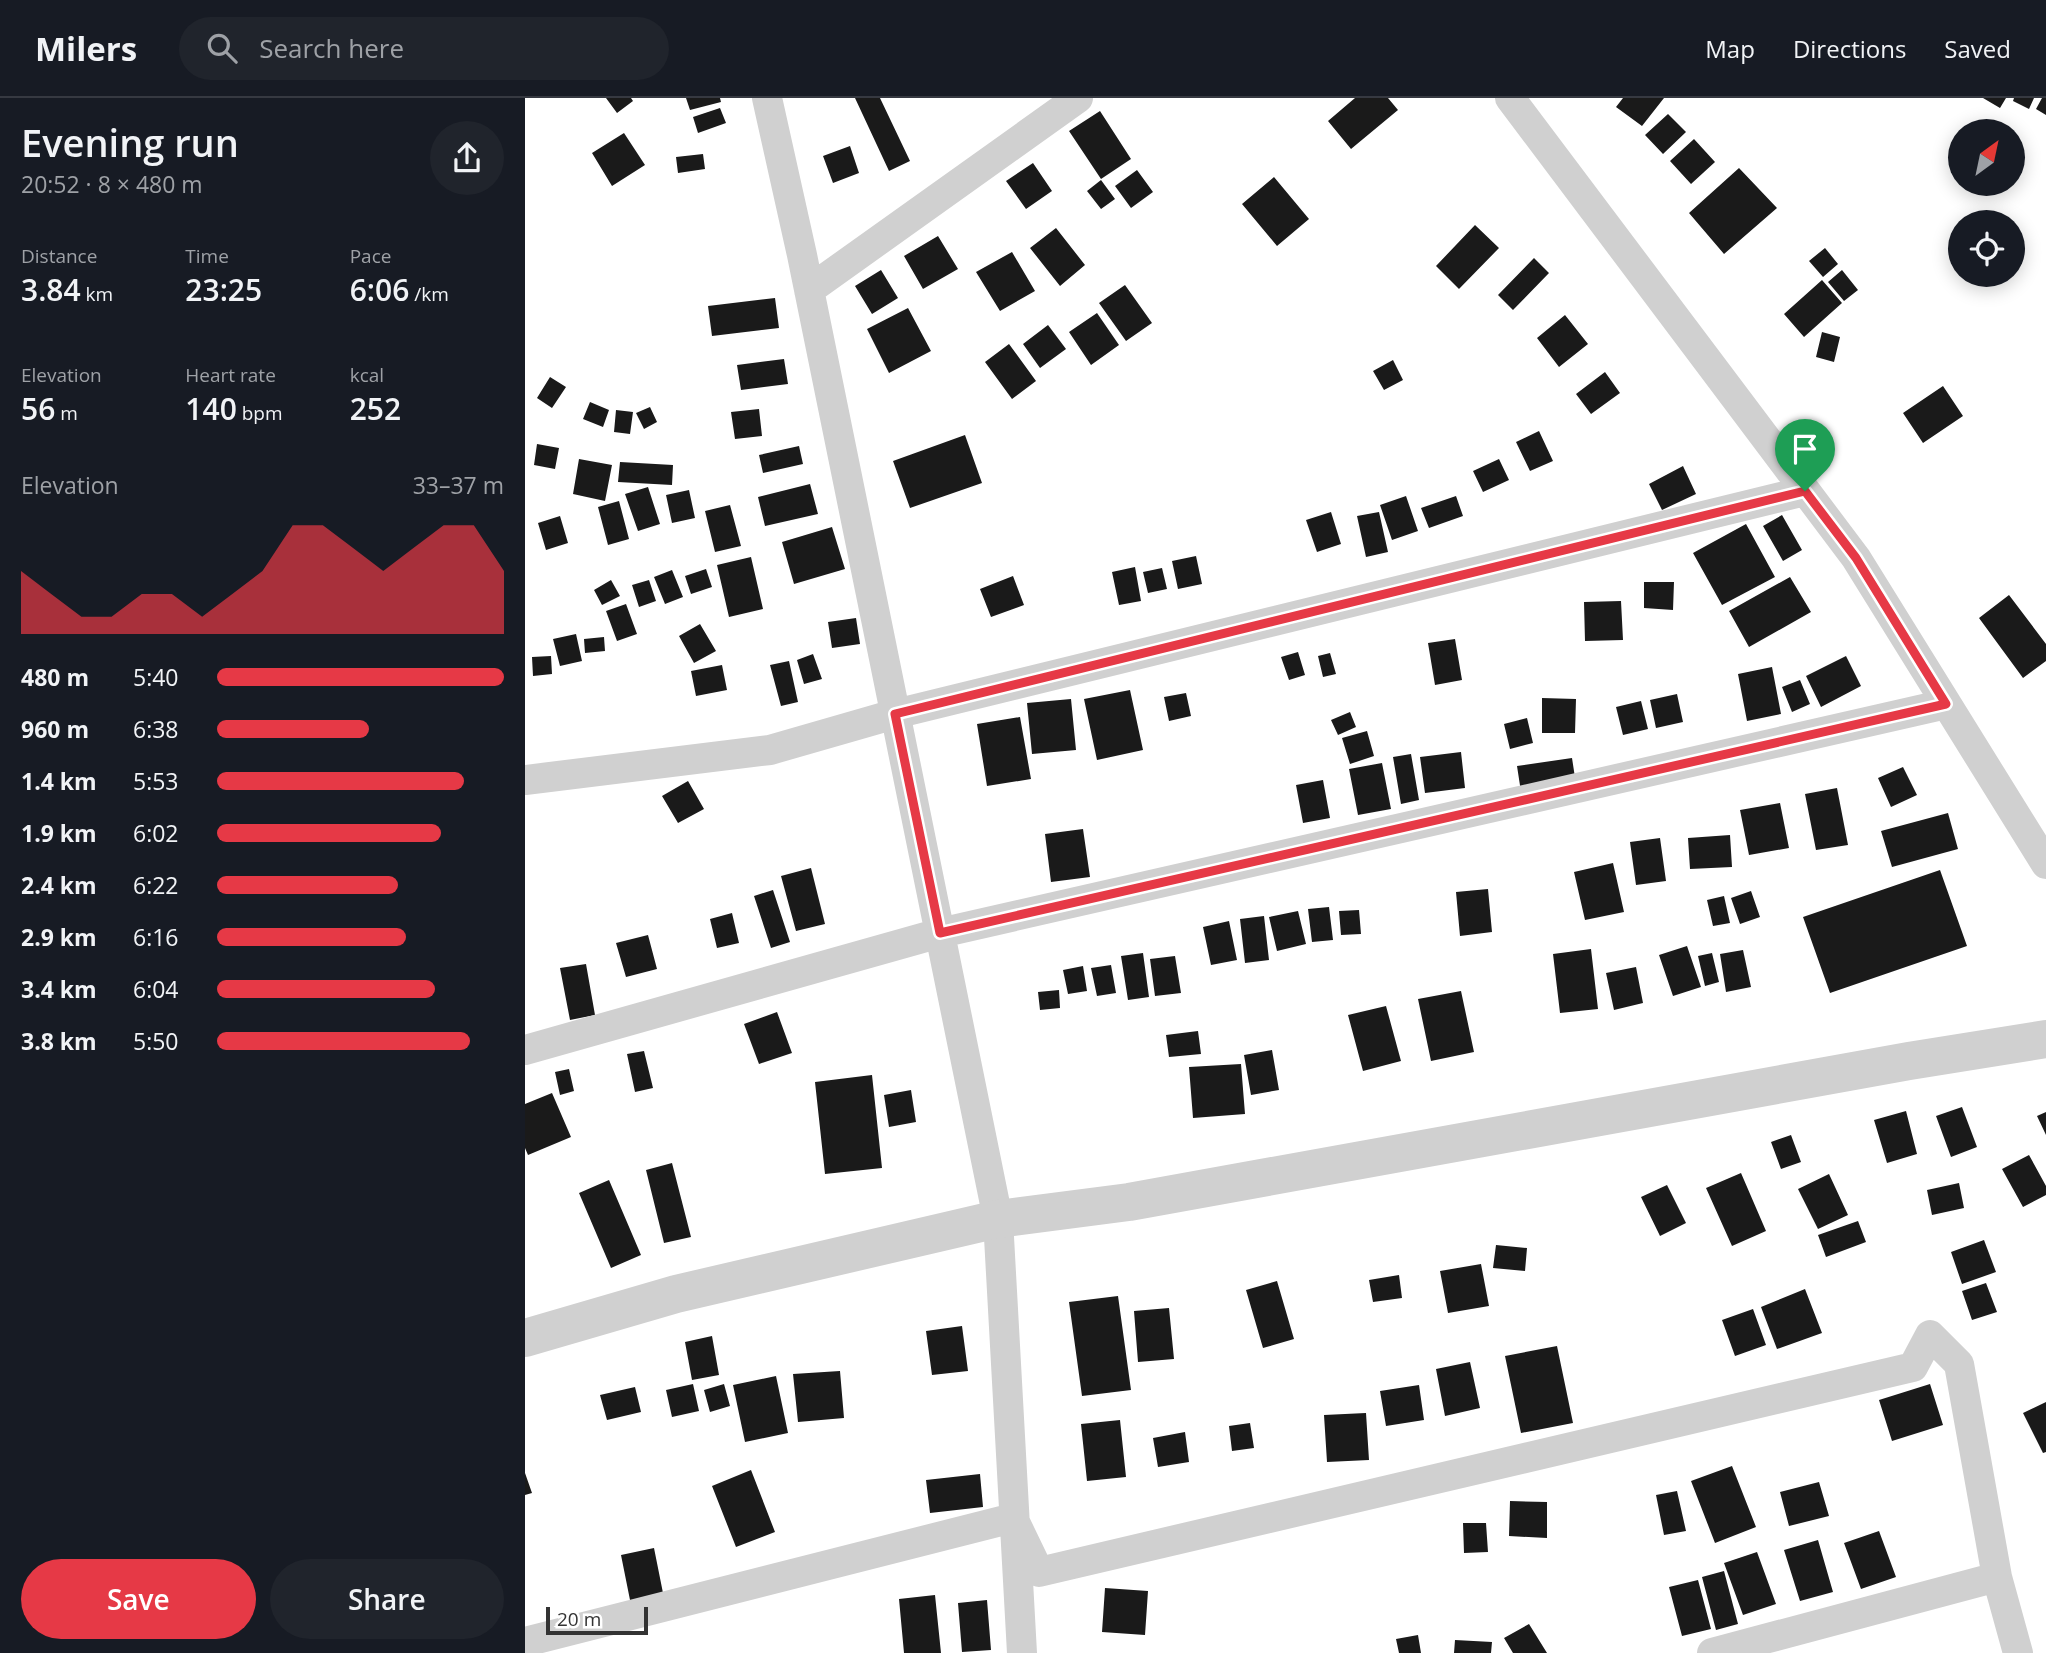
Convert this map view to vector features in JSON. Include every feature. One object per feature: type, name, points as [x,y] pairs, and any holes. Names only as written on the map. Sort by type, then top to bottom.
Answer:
[{"type":"street","points":[[767,98],[810,290],[998,1219],[1022,1653]]},
{"type":"street","points":[[810,290],[1078,98]]},
{"type":"street","points":[[1510,98],[1856,558],[2046,864]]},
{"type":"street","points":[[525,780],[770,750],[895,714],[1805,491]]},
{"type":"street","points":[[525,1050],[940,933],[1946,704]]},
{"type":"street","points":[[525,1338],[676,1294],[998,1219],[1129,1202],[2046,1039]]},
{"type":"street","points":[[1013,1518],[1039,1572],[1913,1367],[1930,1335],[1959,1364],[1997,1577],[2018,1653]]},
{"type":"street","points":[[525,1642],[1013,1518]]},
{"type":"street","points":[[1712,1653],[1997,1577]]},
{"type":"building","points":[[606,98],[631,98],[633,101],[617,113]]},
{"type":"building","points":[[686,98],[720,98],[721,102],[690,110]]},
{"type":"building","points":[[855,98],[880,98],[910,161],[889,171]]},
{"type":"building","points":[[1355,98],[1388,98],[1398,110],[1351,149],[1328,121]]},
{"type":"building","points":[[1623,98],[1664,98],[1642,126],[1616,107]]},
{"type":"building","points":[[1983,98],[2006,98],[2000,108]]},
{"type":"building","points":[[2014,98],[2034,98],[2029,109],[2013,101]]},
{"type":"building","points":[[2042,98],[2046,98],[2046,115],[2036,109]]},
{"type":"building","points":[[720,108],[726,123],[698,133],[693,117]]},
{"type":"building","points":[[1100,111],[1131,159],[1101,179],[1069,131]]},
{"type":"building","points":[[1668,114],[1686,132],[1663,154],[1645,135]]},
{"type":"building","points":[[624,133],[645,165],[612,186],[592,153]]},
{"type":"building","points":[[1694,139],[1715,162],[1691,184],[1670,161]]},
{"type":"building","points":[[850,146],[859,173],[833,183],[823,156]]},
{"type":"building","points":[[703,154],[705,169],[678,173],[676,157]]},
{"type":"building","points":[[1033,163],[1052,191],[1026,209],[1006,181]]},
{"type":"building","points":[[1739,168],[1777,208],[1724,254],[1689,213]]},
{"type":"building","points":[[1137,170],[1153,192],[1131,208],[1115,186]]},
{"type":"building","points":[[1274,177],[1309,219],[1277,246],[1242,204]]},
{"type":"building","points":[[1101,180],[1115,199],[1101,209],[1087,191]]},
{"type":"building","points":[[1475,225],[1499,248],[1459,289],[1436,266]]},
{"type":"building","points":[[1056,228],[1085,265],[1060,286],[1030,248]]},
{"type":"building","points":[[938,236],[958,269],[923,289],[904,256]]},
{"type":"building","points":[[1825,248],[1838,264],[1823,277],[1809,261]]},
{"type":"building","points":[[1012,252],[1035,291],[1000,311],[976,272]]},
{"type":"building","points":[[1534,258],[1549,273],[1513,310],[1498,295]]},
{"type":"building","points":[[881,270],[898,298],[872,314],[855,286]]},
{"type":"building","points":[[1842,270],[1858,290],[1844,301],[1828,282]]},
{"type":"building","points":[[1822,280],[1842,303],[1804,337],[1784,314]]},
{"type":"building","points":[[1125,285],[1152,323],[1126,341],[1099,303]]},
{"type":"building","points":[[775,298],[779,328],[712,336],[708,306]]},
{"type":"building","points":[[908,308],[931,351],[889,373],[867,329]]},
{"type":"building","points":[[1097,313],[1119,345],[1091,365],[1069,332]]},
{"type":"building","points":[[1565,315],[1588,344],[1559,367],[1537,338]]},
{"type":"building","points":[[1048,325],[1066,349],[1040,368],[1023,344]]},
{"type":"building","points":[[1822,332],[1840,337],[1834,362],[1816,357]]},
{"type":"building","points":[[1009,344],[1036,381],[1012,399],[985,362]]},
{"type":"building","points":[[784,359],[788,384],[741,390],[737,365]]},
{"type":"building","points":[[1393,360],[1403,380],[1384,390],[1373,371]]},
{"type":"building","points":[[1605,372],[1620,393],[1591,414],[1576,394]]},
{"type":"building","points":[[550,377],[566,387],[552,408],[537,398]]},
{"type":"building","points":[[1943,386],[1963,416],[1923,443],[1903,413]]},
{"type":"building","points":[[590,402],[609,410],[603,427],[583,419]]},
{"type":"building","points":[[650,407],[657,422],[644,429],[636,413]]},
{"type":"building","points":[[759,409],[762,436],[735,439],[731,412]]},
{"type":"building","points":[[616,410],[633,412],[630,434],[614,432]]},
{"type":"building","points":[[1539,431],[1553,461],[1530,471],[1516,442]]},
{"type":"building","points":[[965,435],[982,483],[910,508],[893,461]]},
{"type":"building","points":[[537,444],[559,448],[555,469],[534,465]]},
{"type":"building","points":[[799,446],[803,464],[763,473],[759,455]]},
{"type":"building","points":[[579,459],[612,465],[605,501],[573,494]]},
{"type":"building","points":[[1499,459],[1509,480],[1483,492],[1473,471]]},
{"type":"building","points":[[620,462],[673,465],[672,485],[618,482]]},
{"type":"building","points":[[1683,466],[1696,494],[1662,510],[1649,484]]},
{"type":"building","points":[[810,484],[818,514],[765,526],[758,497]]},
{"type":"building","points":[[648,487],[660,524],[638,531],[625,494]]},
{"type":"building","points":[[689,490],[695,518],[672,523],[666,495]]},
{"type":"building","points":[[1406,496],[1418,531],[1392,540],[1380,505]]},
{"type":"building","points":[[1456,496],[1463,516],[1429,528],[1421,508]]},
{"type":"building","points":[[619,501],[629,539],[608,545],[598,507]]},
{"type":"building","points":[[730,505],[741,546],[715,552],[705,511]]},
{"type":"building","points":[[1331,512],[1341,544],[1317,552],[1306,520]]},
{"type":"building","points":[[1379,512],[1388,552],[1366,557],[1357,516]]},
{"type":"building","points":[[1782,515],[1802,550],[1783,561],[1763,526]]},
{"type":"building","points":[[560,516],[568,543],[546,550],[538,523]]},
{"type":"building","points":[[1746,524],[1775,577],[1722,605],[1693,553]]},
{"type":"building","points":[[832,527],[845,569],[794,584],[782,542]]},
{"type":"building","points":[[1196,556],[1202,584],[1178,589],[1172,561]]},
{"type":"building","points":[[751,557],[763,609],[729,617],[717,565]]},
{"type":"building","points":[[1135,567],[1141,601],[1119,605],[1112,572]]},
{"type":"building","points":[[1162,568],[1167,589],[1148,593],[1143,572]]},
{"type":"building","points":[[706,569],[712,587],[691,594],[685,576]]},
{"type":"building","points":[[672,570],[683,597],[665,604],[654,577]]},
{"type":"building","points":[[1013,576],[1024,605],[991,617],[980,589]]},
{"type":"building","points":[[1790,577],[1811,612],[1749,647],[1729,611]]},
{"type":"building","points":[[611,580],[620,596],[602,605],[594,590]]},
{"type":"building","points":[[649,580],[656,601],[639,607],[632,585]]},
{"type":"building","points":[[1644,582],[1674,582],[1673,610],[1644,608]]},
{"type":"building","points":[[2009,595],[2046,644],[2046,661],[2023,678],[1979,618]]},
{"type":"building","points":[[1621,601],[1623,640],[1585,641],[1584,602]]},
{"type":"building","points":[[626,604],[637,634],[617,641],[606,611]]},
{"type":"building","points":[[856,618],[860,644],[832,648],[828,622]]},
{"type":"building","points":[[700,624],[716,651],[694,663],[679,636]]},
{"type":"building","points":[[576,634],[582,661],[560,666],[553,639]]},
{"type":"building","points":[[604,637],[605,651],[585,653],[584,639]]},
{"type":"building","points":[[1455,639],[1462,680],[1435,685],[1428,643]]},
{"type":"building","points":[[1298,652],[1305,675],[1289,680],[1281,657]]},
{"type":"building","points":[[1330,653],[1336,674],[1323,677],[1318,656]]},
{"type":"building","points":[[813,654],[822,679],[804,684],[797,660]]},
{"type":"building","points":[[551,656],[552,674],[533,676],[532,657]]},
{"type":"building","points":[[1846,656],[1861,686],[1821,707],[1806,676]]},
{"type":"building","points":[[789,661],[798,702],[781,706],[770,665]]},
{"type":"building","points":[[722,665],[727,690],[696,696],[691,671]]},
{"type":"building","points":[[1772,667],[1781,714],[1747,721],[1738,674]]},
{"type":"building","points":[[1800,680],[1810,704],[1792,712],[1782,687]]},
{"type":"building","points":[[1130,690],[1143,750],[1097,760],[1084,699]]},
{"type":"building","points":[[1186,693],[1191,716],[1169,721],[1164,697]]},
{"type":"building","points":[[1677,694],[1683,722],[1656,728],[1650,700]]},
{"type":"building","points":[[1542,698],[1576,699],[1575,733],[1542,733]]},
{"type":"building","points":[[1071,699],[1076,750],[1032,754],[1027,703]]},
{"type":"building","points":[[1641,701],[1648,729],[1623,735],[1616,707]]},
{"type":"building","points":[[1350,712],[1356,727],[1338,735],[1331,720]]},
{"type":"building","points":[[1020,717],[1031,779],[987,786],[977,724]]},
{"type":"building","points":[[1527,718],[1533,743],[1510,749],[1504,724]]},
{"type":"building","points":[[1367,731],[1374,756],[1350,764],[1342,738]]},
{"type":"building","points":[[1461,752],[1465,788],[1425,793],[1420,757]]},
{"type":"building","points":[[1411,754],[1419,800],[1401,804],[1393,757]]},
{"type":"building","points":[[1572,758],[1576,784],[1521,792],[1517,766]]},
{"type":"building","points":[[1382,763],[1391,809],[1358,815],[1349,769]]},
{"type":"building","points":[[1903,767],[1917,795],[1891,807],[1878,778]]},
{"type":"building","points":[[1323,780],[1330,818],[1303,823],[1296,785]]},
{"type":"building","points":[[688,781],[704,809],[678,823],[662,796]]},
{"type":"building","points":[[1837,788],[1848,845],[1816,850],[1805,794]]},
{"type":"building","points":[[1780,803],[1789,848],[1749,855],[1740,810]]},
{"type":"building","points":[[1948,813],[1958,849],[1892,867],[1881,831]]},
{"type":"building","points":[[1083,829],[1090,877],[1051,882],[1045,834]]},
{"type":"building","points":[[1730,835],[1732,867],[1690,869],[1688,838]]},
{"type":"building","points":[[1660,838],[1666,881],[1636,885],[1630,842]]},
{"type":"building","points":[[1613,863],[1624,912],[1585,920],[1574,872]]},
{"type":"building","points":[[811,868],[825,924],[796,931],[781,876]]},
{"type":"building","points":[[1940,870],[1967,946],[1830,993],[1803,917]]},
{"type":"building","points":[[1488,889],[1492,932],[1460,936],[1456,892]]},
{"type":"building","points":[[773,890],[790,942],[771,948],[754,896]]},
{"type":"building","points":[[1751,891],[1760,917],[1740,924],[1731,898]]},
{"type":"building","points":[[1724,896],[1730,923],[1713,926],[1707,900]]},
{"type":"building","points":[[1329,907],[1333,940],[1312,942],[1308,909]]},
{"type":"building","points":[[1359,910],[1361,934],[1341,935],[1339,911]]},
{"type":"building","points":[[1298,911],[1306,944],[1277,951],[1269,917]]},
{"type":"building","points":[[732,913],[739,943],[717,948],[710,919]]},
{"type":"building","points":[[1264,916],[1269,960],[1245,963],[1240,919]]},
{"type":"building","points":[[1229,921],[1237,960],[1211,965],[1203,927]]},
{"type":"building","points":[[648,935],[657,969],[626,977],[616,943]]},
{"type":"building","points":[[1687,946],[1701,987],[1673,996],[1659,955]]},
{"type":"building","points":[[1591,949],[1598,1009],[1560,1013],[1553,954]]},
{"type":"building","points":[[1743,950],[1751,987],[1726,992],[1720,954]]},
{"type":"building","points":[[1143,953],[1149,997],[1128,1000],[1121,956]]},
{"type":"building","points":[[1712,953],[1719,982],[1705,986],[1698,956]]},
{"type":"building","points":[[1175,956],[1181,993],[1155,996],[1150,959]]},
{"type":"building","points":[[586,964],[595,1015],[570,1020],[560,968]]},
{"type":"building","points":[[1111,965],[1116,993],[1097,996],[1091,968]]},
{"type":"building","points":[[1083,966],[1087,991],[1068,994],[1063,970]]},
{"type":"building","points":[[1636,967],[1643,1003],[1614,1010],[1606,973]]},
{"type":"building","points":[[1059,990],[1060,1008],[1040,1010],[1038,992]]},
{"type":"building","points":[[1461,991],[1474,1052],[1431,1061],[1418,999]]},
{"type":"building","points":[[1386,1006],[1401,1061],[1363,1071],[1348,1015]]},
{"type":"building","points":[[777,1012],[792,1053],[759,1064],[744,1024]]},
{"type":"building","points":[[1198,1031],[1201,1054],[1169,1057],[1166,1035]]},
{"type":"building","points":[[1272,1050],[1279,1090],[1251,1095],[1244,1055]]},
{"type":"building","points":[[644,1051],[653,1088],[635,1092],[627,1054]]},
{"type":"building","points":[[1241,1064],[1245,1114],[1193,1118],[1189,1067]]},
{"type":"building","points":[[569,1069],[574,1091],[560,1095],[555,1072]]},
{"type":"building","points":[[872,1075],[882,1168],[825,1174],[815,1082]]},
{"type":"building","points":[[911,1090],[916,1122],[889,1127],[884,1095]]},
{"type":"building","points":[[552,1093],[571,1137],[528,1155],[525,1148],[525,1104]]},
{"type":"building","points":[[1962,1107],[1977,1147],[1951,1157],[1936,1116]]},
{"type":"building","points":[[1906,1111],[1917,1154],[1887,1163],[1874,1120]]},
{"type":"building","points":[[2046,1112],[2046,1135],[2037,1116]]},
{"type":"building","points":[[1791,1135],[1801,1162],[1781,1169],[1771,1142]]},
{"type":"building","points":[[2029,1155],[2046,1186],[2046,1195],[2023,1207],[2002,1169]]},
{"type":"building","points":[[672,1163],[691,1237],[664,1243],[646,1170]]},
{"type":"building","points":[[1741,1173],[1766,1231],[1732,1246],[1706,1188]]},
{"type":"building","points":[[1829,1174],[1848,1215],[1818,1229],[1798,1189]]},
{"type":"building","points":[[609,1180],[641,1255],[611,1268],[579,1193]]},
{"type":"building","points":[[1959,1183],[1964,1208],[1932,1215],[1927,1190]]},
{"type":"building","points":[[1667,1185],[1686,1223],[1660,1236],[1641,1197]]},
{"type":"building","points":[[1858,1221],[1866,1242],[1826,1257],[1818,1235]]},
{"type":"building","points":[[1984,1240],[1996,1272],[1962,1284],[1951,1252]]},
{"type":"building","points":[[1496,1245],[1527,1248],[1525,1271],[1493,1268]]},
{"type":"building","points":[[1481,1264],[1489,1306],[1448,1313],[1440,1271]]},
{"type":"building","points":[[1399,1275],[1402,1298],[1373,1302],[1369,1280]]},
{"type":"building","points":[[1277,1281],[1294,1339],[1263,1348],[1246,1290]]},
{"type":"building","points":[[1986,1283],[1997,1312],[1972,1320],[1962,1291]]},
{"type":"building","points":[[1805,1289],[1822,1333],[1777,1349],[1761,1307]]},
{"type":"building","points":[[1118,1296],[1131,1390],[1082,1396],[1069,1302]]},
{"type":"building","points":[[1169,1308],[1174,1359],[1138,1362],[1134,1311]]},
{"type":"building","points":[[1753,1309],[1766,1345],[1735,1356],[1722,1320]]},
{"type":"building","points":[[962,1326],[968,1371],[932,1375],[926,1331]]},
{"type":"building","points":[[712,1336],[719,1375],[692,1380],[685,1342]]},
{"type":"building","points":[[1557,1346],[1573,1423],[1521,1433],[1505,1356]]},
{"type":"building","points":[[1470,1362],[1480,1408],[1445,1416],[1436,1369]]},
{"type":"building","points":[[840,1371],[844,1418],[798,1422],[793,1374]]},
{"type":"building","points":[[776,1376],[788,1433],[745,1442],[733,1385]]},
{"type":"building","points":[[693,1384],[699,1411],[672,1417],[666,1390]]},
{"type":"building","points":[[724,1384],[730,1406],[710,1412],[704,1390]]},
{"type":"building","points":[[1930,1384],[1943,1425],[1892,1441],[1879,1400]]},
{"type":"building","points":[[1419,1385],[1424,1420],[1386,1426],[1380,1391]]},
{"type":"building","points":[[635,1387],[641,1412],[607,1420],[600,1395]]},
{"type":"building","points":[[2046,1402],[2046,1452],[2043,1453],[2023,1413]]},
{"type":"building","points":[[1366,1413],[1369,1460],[1327,1462],[1324,1415]]},
{"type":"building","points":[[1120,1420],[1126,1477],[1087,1481],[1081,1424]]},
{"type":"building","points":[[1250,1423],[1254,1448],[1232,1451],[1229,1426]]},
{"type":"building","points":[[1185,1432],[1189,1462],[1158,1467],[1153,1438]]},
{"type":"building","points":[[1732,1466],[1756,1527],[1715,1543],[1691,1481]]},
{"type":"building","points":[[751,1470],[775,1532],[736,1547],[712,1486]]},
{"type":"building","points":[[525,1473],[532,1493],[525,1495]]},
{"type":"building","points":[[980,1474],[983,1507],[930,1513],[926,1480]]},
{"type":"building","points":[[1819,1482],[1829,1516],[1789,1526],[1780,1492]]},
{"type":"building","points":[[1677,1491],[1686,1531],[1664,1535],[1656,1495]]},
{"type":"building","points":[[1510,1501],[1547,1502],[1547,1538],[1509,1536]]},
{"type":"building","points":[[1463,1523],[1486,1523],[1488,1552],[1464,1553]]},
{"type":"building","points":[[1879,1531],[1896,1577],[1861,1589],[1844,1543]]},
{"type":"building","points":[[1818,1540],[1833,1592],[1800,1601],[1784,1550]]},
{"type":"building","points":[[654,1548],[664,1598],[631,1605],[621,1555]]},
{"type":"building","points":[[1757,1552],[1776,1604],[1743,1615],[1724,1563]]},
{"type":"building","points":[[1724,1571],[1738,1624],[1716,1630],[1702,1577]]},
{"type":"building","points":[[1698,1580],[1711,1629],[1682,1636],[1669,1587]]},
{"type":"building","points":[[1105,1588],[1148,1591],[1145,1635],[1102,1632]]},
{"type":"building","points":[[935,1595],[941,1653],[904,1653],[899,1599]]},
{"type":"building","points":[[987,1600],[991,1650],[962,1652],[958,1603]]},
{"type":"building","points":[[1529,1624],[1547,1653],[1513,1653],[1504,1638]]},
{"type":"building","points":[[1418,1635],[1421,1653],[1399,1653],[1396,1639]]},
{"type":"building","points":[[1455,1640],[1492,1642],[1491,1653],[1454,1653]]},
{"type":"route","points":[[1805,491],[1856,558],[1946,704],[940,933],[895,714],[1805,491]]}]
